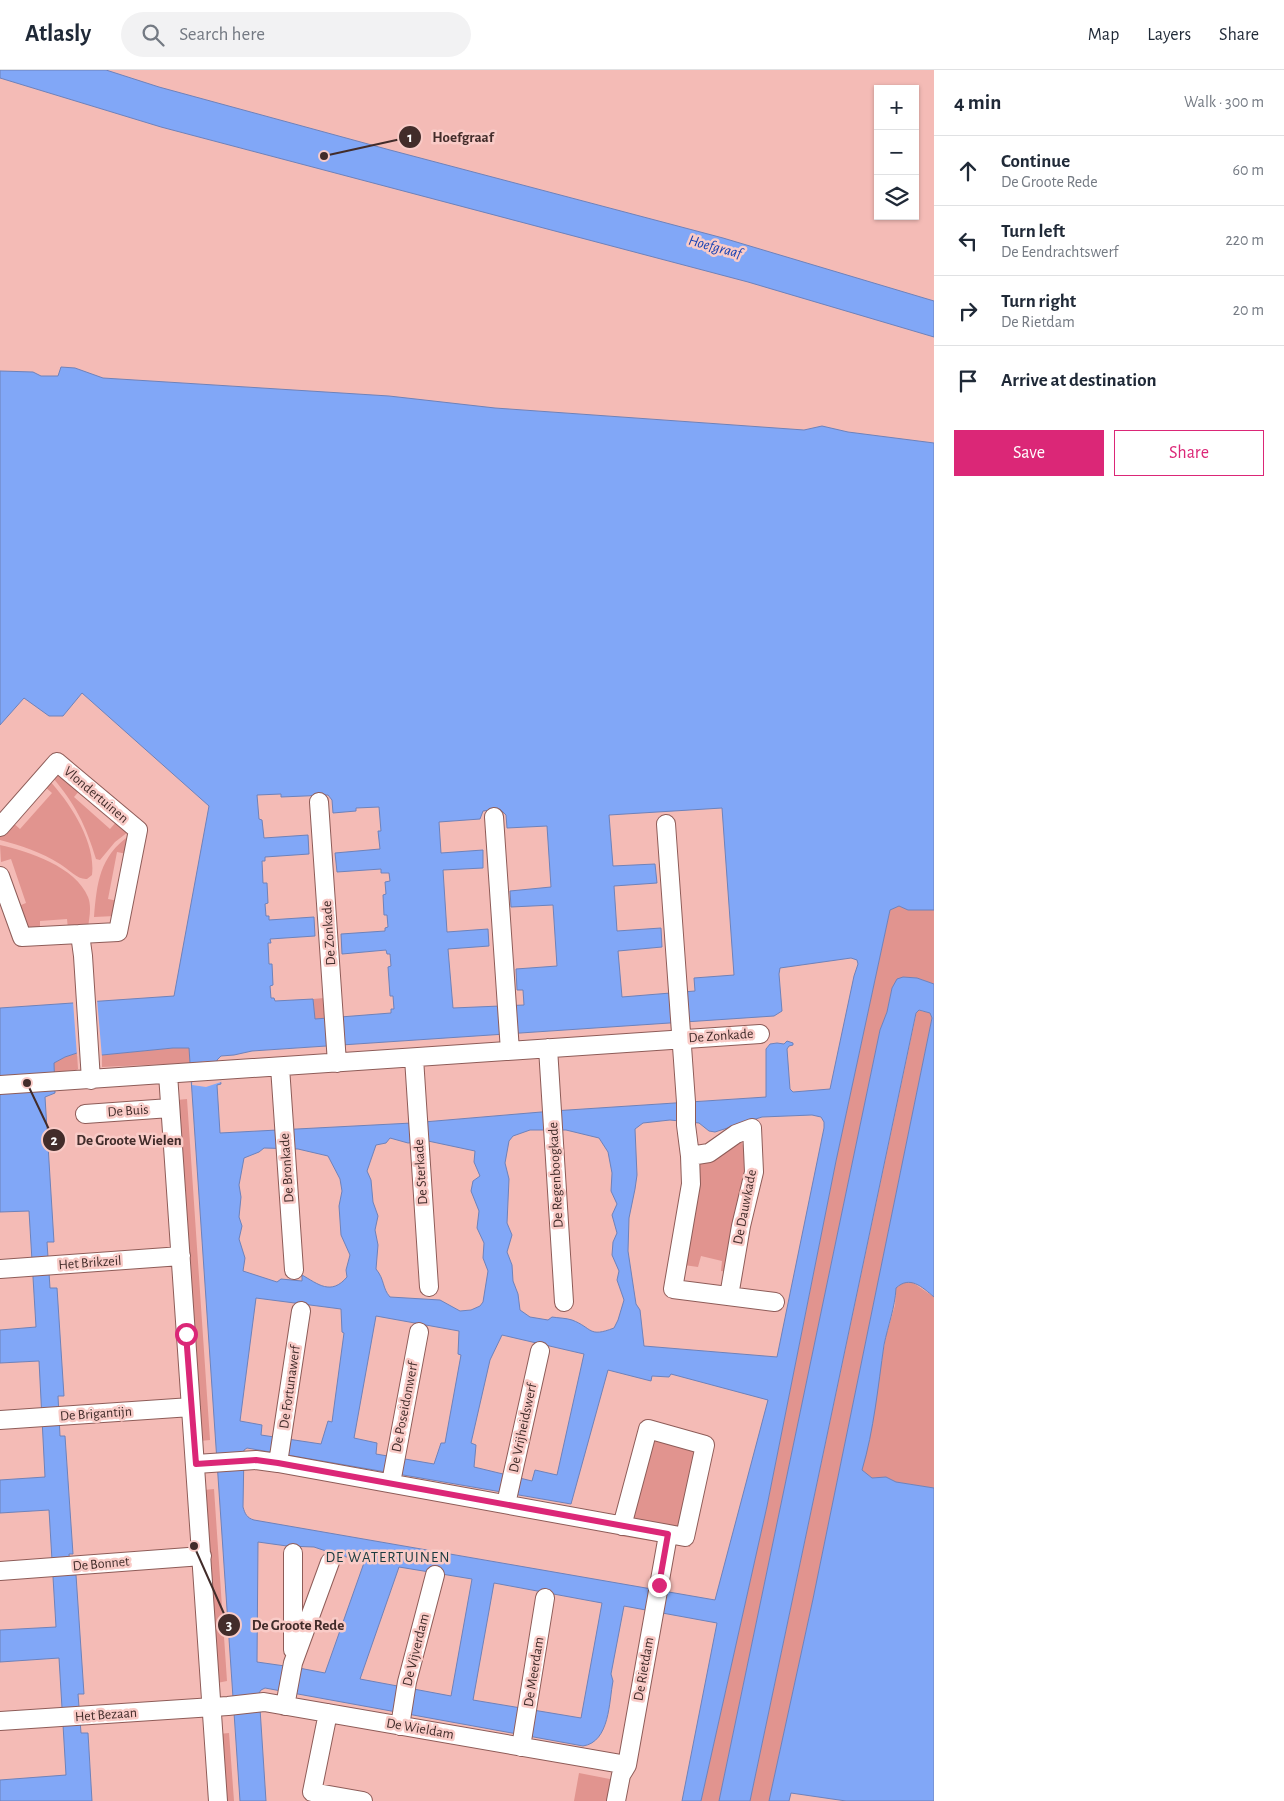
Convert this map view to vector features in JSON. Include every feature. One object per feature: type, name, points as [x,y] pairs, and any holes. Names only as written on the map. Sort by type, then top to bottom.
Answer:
[{"type":"street","name":"Vlondertuinen","points":[[0,827],[57,762],[138,830],[118,932],[22,936],[0,876]]},
{"type":"street","name":"De Zonkade","points":[[319,802],[337,1058]]},
{"type":"street","points":[[494,818],[509,1047]]},
{"type":"street","name":"De Zonkade","points":[[666,824],[681,1033]]},
{"type":"street","points":[[80,934],[90,1074]]},
{"type":"street","name":"De Zonkade","points":[[0,1085],[58,1082],[90,1074],[188,1073],[280,1067],[337,1058],[414,1058],[509,1047],[548,1048],[681,1033],[760,1034]]},
{"type":"street","points":[[681,1033],[686,1125],[690,1156],[690,1184],[673,1288],[775,1302]]},
{"type":"street","name":"De Regenboogkade","points":[[548,1048],[564,1302]]},
{"type":"street","name":"De Sterkade","points":[[414,1058],[429,1287]]},
{"type":"street","name":"De Bronkade","points":[[280,1067],[294,1270]]},
{"type":"street","points":[[168,1074],[192,1408],[204,1464],[202,1556],[220,1707],[218,1801]]},
{"type":"street","name":"De Buis","points":[[85,1114],[170,1108]]},
{"type":"street","name":"De Dauwkade","points":[[690,1156],[709,1153],[736,1134],[752,1128],[754,1172],[741,1226],[729,1296]]},
{"type":"street","name":"Het Brikzeil","points":[[0,1269],[181,1256]]},
{"type":"street","name":"De Fortunawerf","points":[[278,1460],[301,1311]]},
{"type":"street","name":"De Poseidonwerf","points":[[391,1481],[419,1332]]},
{"type":"street","name":"De Vrijheidswerf","points":[[507,1501],[540,1351]]},
{"type":"street","name":"De Brigantijn","points":[[0,1420],[192,1408]]},
{"type":"street","points":[[204,1464],[278,1460],[507,1501],[622,1526],[685,1537],[705,1445],[648,1430],[622,1526]]},
{"type":"street","name":"De Rietdam","points":[[616,1801],[621,1775],[627,1765],[668,1534]]},
{"type":"street","points":[[293,1553],[293,1663]]},
{"type":"street","name":"De Bonnet","points":[[0,1571],[202,1556]]},
{"type":"street","points":[[286,1702],[293,1663],[330,1562]]},
{"type":"street","name":"De Vijverdam","points":[[400,1722],[407,1682],[435,1575]]},
{"type":"street","name":"De Meerdam","points":[[521,1743],[546,1598]]},
{"type":"street","name":"De Wieldam","points":[[220,1707],[264,1702],[286,1702],[328,1713],[400,1722],[521,1743],[627,1765]]},
{"type":"street","name":"Het Bezaan","points":[[0,1721],[220,1707]]},
{"type":"street","points":[[328,1713],[312,1792],[363,1801]]},
{"type":"shaded area","points":[[59,774],[81,789],[74,797],[110,829],[117,821],[128,832],[115,842],[100,860],[96,859],[84,825],[52,777]]},
{"type":"shaded area","points":[[49,780],[73,811],[86,837],[92,862],[92,875],[87,879],[77,876],[60,864],[38,853],[0,840],[0,836],[12,822],[20,829],[52,793],[44,786]]},
{"type":"shaded area","points":[[130,835],[127,854],[117,852],[108,899],[118,901],[115,916],[94,917],[99,882],[106,862],[120,843]]},
{"type":"shaded area","points":[[0,845],[37,856],[73,877],[82,886],[88,897],[90,912],[88,928],[68,929],[67,919],[40,921],[40,931],[27,930],[16,907],[26,903],[11,859],[1,862]]},
{"type":"shaded area","points":[[899,906],[908,910],[934,910],[934,984],[917,978],[904,977],[892,988],[887,1012],[880,1030],[719,1801],[701,1801],[767,1506],[836,1161],[890,910]]},
{"type":"shaded area","points":[[324,998],[326,1019],[314,1019],[313,999]]},
{"type":"shaded area","points":[[917,1010],[930,1013],[932,1018],[813,1599],[769,1801],[750,1801]]},
{"type":"shaded area","points":[[189,1048],[190,1063],[102,1067],[102,1055]]},
{"type":"shaded area","points":[[77,1053],[78,1069],[54,1072],[54,1063]]},
{"type":"shaded area","points":[[187,1099],[210,1440],[200,1441],[177,1100]]},
{"type":"shaded area","points":[[741,1136],[743,1146],[748,1151],[748,1172],[728,1272],[721,1271],[722,1261],[701,1256],[698,1267],[684,1265],[696,1162]]},
{"type":"shaded area","points":[[912,1282],[934,1297],[934,1488],[896,1482],[886,1477],[872,1478],[862,1470],[886,1336],[895,1305],[896,1288],[902,1283]]},
{"type":"shaded area","points":[[652,1424],[712,1440],[690,1547],[620,1536]]},
{"type":"shaded area","points":[[214,1489],[227,1681],[217,1683],[204,1490]]},
{"type":"shaded area","points":[[229,1733],[234,1801],[224,1801],[219,1734]]},
{"type":"shaded area","points":[[579,1773],[615,1780],[611,1801],[574,1801]]},
{"type":"water","points":[[0,70],[106,70],[159,87],[390,150],[723,238],[934,301],[934,337],[748,282],[161,127],[0,78]]},
{"type":"water","points":[[61,367],[75,368],[103,378],[389,396],[495,408],[804,430],[822,426],[848,432],[934,443],[934,910],[908,910],[899,906],[890,910],[836,1161],[767,1506],[701,1801],[682,1801],[717,1623],[624,1606],[611,1674],[613,1681],[607,1720],[599,1737],[592,1743],[583,1746],[265,1688],[259,1693],[266,1801],[240,1801],[189,1048],[173,1048],[102,1055],[77,1053],[65,1057],[54,1063],[55,1093],[45,1097],[54,1242],[47,1242],[50,1288],[57,1288],[64,1396],[58,1396],[60,1436],[65,1436],[73,1554],[69,1554],[71,1575],[76,1575],[84,1694],[78,1694],[81,1733],[88,1733],[92,1801],[0,1801],[0,1780],[66,1775],[59,1658],[0,1662],[0,1630],[56,1627],[49,1510],[0,1513],[0,1480],[45,1477],[39,1361],[0,1363],[0,1330],[36,1327],[29,1211],[0,1212],[0,1008],[174,996],[209,806],[82,693],[63,716],[49,716],[24,698],[0,725],[0,371],[33,372],[41,376],[58,376]],"holes":[[[281,794],[281,797],[328,795],[332,800],[333,813],[356,811],[356,808],[379,807],[381,831],[378,831],[380,849],[335,853],[337,872],[381,869],[381,873],[389,873],[390,881],[385,882],[386,894],[383,895],[384,915],[387,915],[388,927],[385,928],[385,931],[341,934],[342,954],[386,950],[387,954],[390,954],[391,966],[388,967],[390,996],[393,996],[394,1009],[391,1009],[391,1013],[315,1019],[313,999],[275,1001],[274,998],[271,998],[270,986],[273,985],[272,964],[269,964],[268,943],[271,943],[270,939],[315,936],[314,917],[269,920],[269,916],[266,916],[265,904],[268,903],[267,883],[263,883],[262,861],[265,861],[265,857],[309,854],[308,835],[264,838],[262,820],[259,819],[257,795]],[[722,808],[734,975],[694,978],[695,991],[622,997],[618,951],[662,947],[661,928],[617,931],[614,886],[657,883],[655,864],[613,866],[609,815]],[[500,809],[506,815],[507,828],[547,826],[551,887],[510,891],[511,907],[553,905],[557,966],[516,969],[517,990],[523,990],[524,1005],[453,1008],[448,949],[489,946],[488,929],[447,932],[443,870],[483,868],[483,850],[441,853],[439,822],[480,819],[483,811]],[[851,958],[857,960],[858,964],[830,1089],[793,1092],[790,1089],[787,1049],[793,1043],[787,1041],[784,1044],[770,1044],[766,1049],[766,1097],[553,1111],[412,1123],[220,1133],[217,1085],[221,1084],[217,1060],[221,1056],[252,1051],[774,1016],[782,1011],[780,968]],[[812,1115],[821,1117],[824,1122],[777,1357],[644,1346],[640,1310],[636,1304],[628,1251],[629,1218],[637,1175],[635,1129],[643,1123],[670,1120],[699,1123],[709,1131],[715,1132],[762,1117]],[[530,1130],[566,1130],[599,1138],[608,1152],[612,1173],[611,1191],[617,1204],[612,1215],[617,1233],[613,1242],[612,1255],[619,1271],[617,1280],[624,1300],[614,1328],[595,1332],[572,1320],[552,1317],[548,1320],[530,1317],[520,1310],[518,1294],[513,1281],[512,1265],[507,1252],[512,1235],[507,1223],[509,1179],[505,1163],[509,1141],[513,1136]],[[390,1138],[408,1143],[428,1141],[475,1151],[474,1162],[480,1176],[473,1181],[471,1191],[479,1211],[477,1228],[484,1243],[483,1258],[488,1271],[483,1302],[480,1306],[471,1310],[460,1311],[440,1300],[390,1297],[376,1269],[378,1245],[375,1230],[378,1216],[373,1202],[371,1180],[367,1171],[376,1145],[386,1143]],[[264,1148],[298,1149],[328,1156],[340,1179],[342,1191],[339,1206],[341,1235],[350,1255],[346,1270],[347,1277],[341,1283],[330,1287],[319,1285],[302,1275],[302,1281],[281,1279],[277,1282],[243,1271],[245,1258],[239,1239],[242,1226],[239,1217],[241,1197],[239,1185],[244,1158]],[[256,1298],[341,1309],[342,1332],[344,1333],[332,1422],[328,1421],[321,1444],[261,1435],[262,1425],[240,1421]],[[376,1316],[459,1331],[458,1354],[461,1355],[445,1443],[441,1443],[434,1464],[376,1454],[377,1443],[354,1438]],[[502,1335],[584,1354],[557,1475],[535,1470],[532,1481],[474,1467],[476,1445],[471,1443],[490,1360]],[[608,1370],[651,1381],[652,1376],[669,1377],[671,1374],[768,1400],[715,1600],[254,1520],[247,1515],[243,1507],[244,1450],[247,1448],[571,1504]],[[258,1542],[314,1547],[341,1556],[365,1560],[325,1673],[257,1662]],[[399,1567],[472,1579],[451,1696],[360,1679]],[[494,1583],[602,1603],[581,1718],[473,1700]]]},
{"type":"water","points":[[903,977],[917,978],[934,984],[934,1297],[920,1286],[911,1282],[901,1284],[896,1288],[893,1310],[884,1345],[873,1424],[862,1470],[872,1478],[886,1477],[896,1482],[934,1488],[934,1801],[846,1801],[791,1793],[789,1801],[769,1801],[813,1599],[932,1018],[930,1013],[919,1010],[916,1013],[750,1801],[719,1801],[880,1030],[887,1012],[892,988],[897,979]]},
{"type":"pier","points":[[97,999],[102,1057],[77,1056],[73,1001]]},
{"type":"pier","points":[[205,1061],[220,1063],[221,1082],[206,1087],[192,1085],[194,1064]]},
{"type":"place","name":"Hoefgraaf","points":[[324,156]]},
{"type":"place","name":"De Groote Wielen","points":[[27,1083]]},
{"type":"place","name":"De Groote Rede","points":[[194,1546]]},
{"type":"district","name":"DE WATERTUINEN","points":[[388,1557]]},
{"type":"route","points":[[186,1334],[196,1464],[256,1460],[278,1463],[668,1534],[659,1585]]}]
